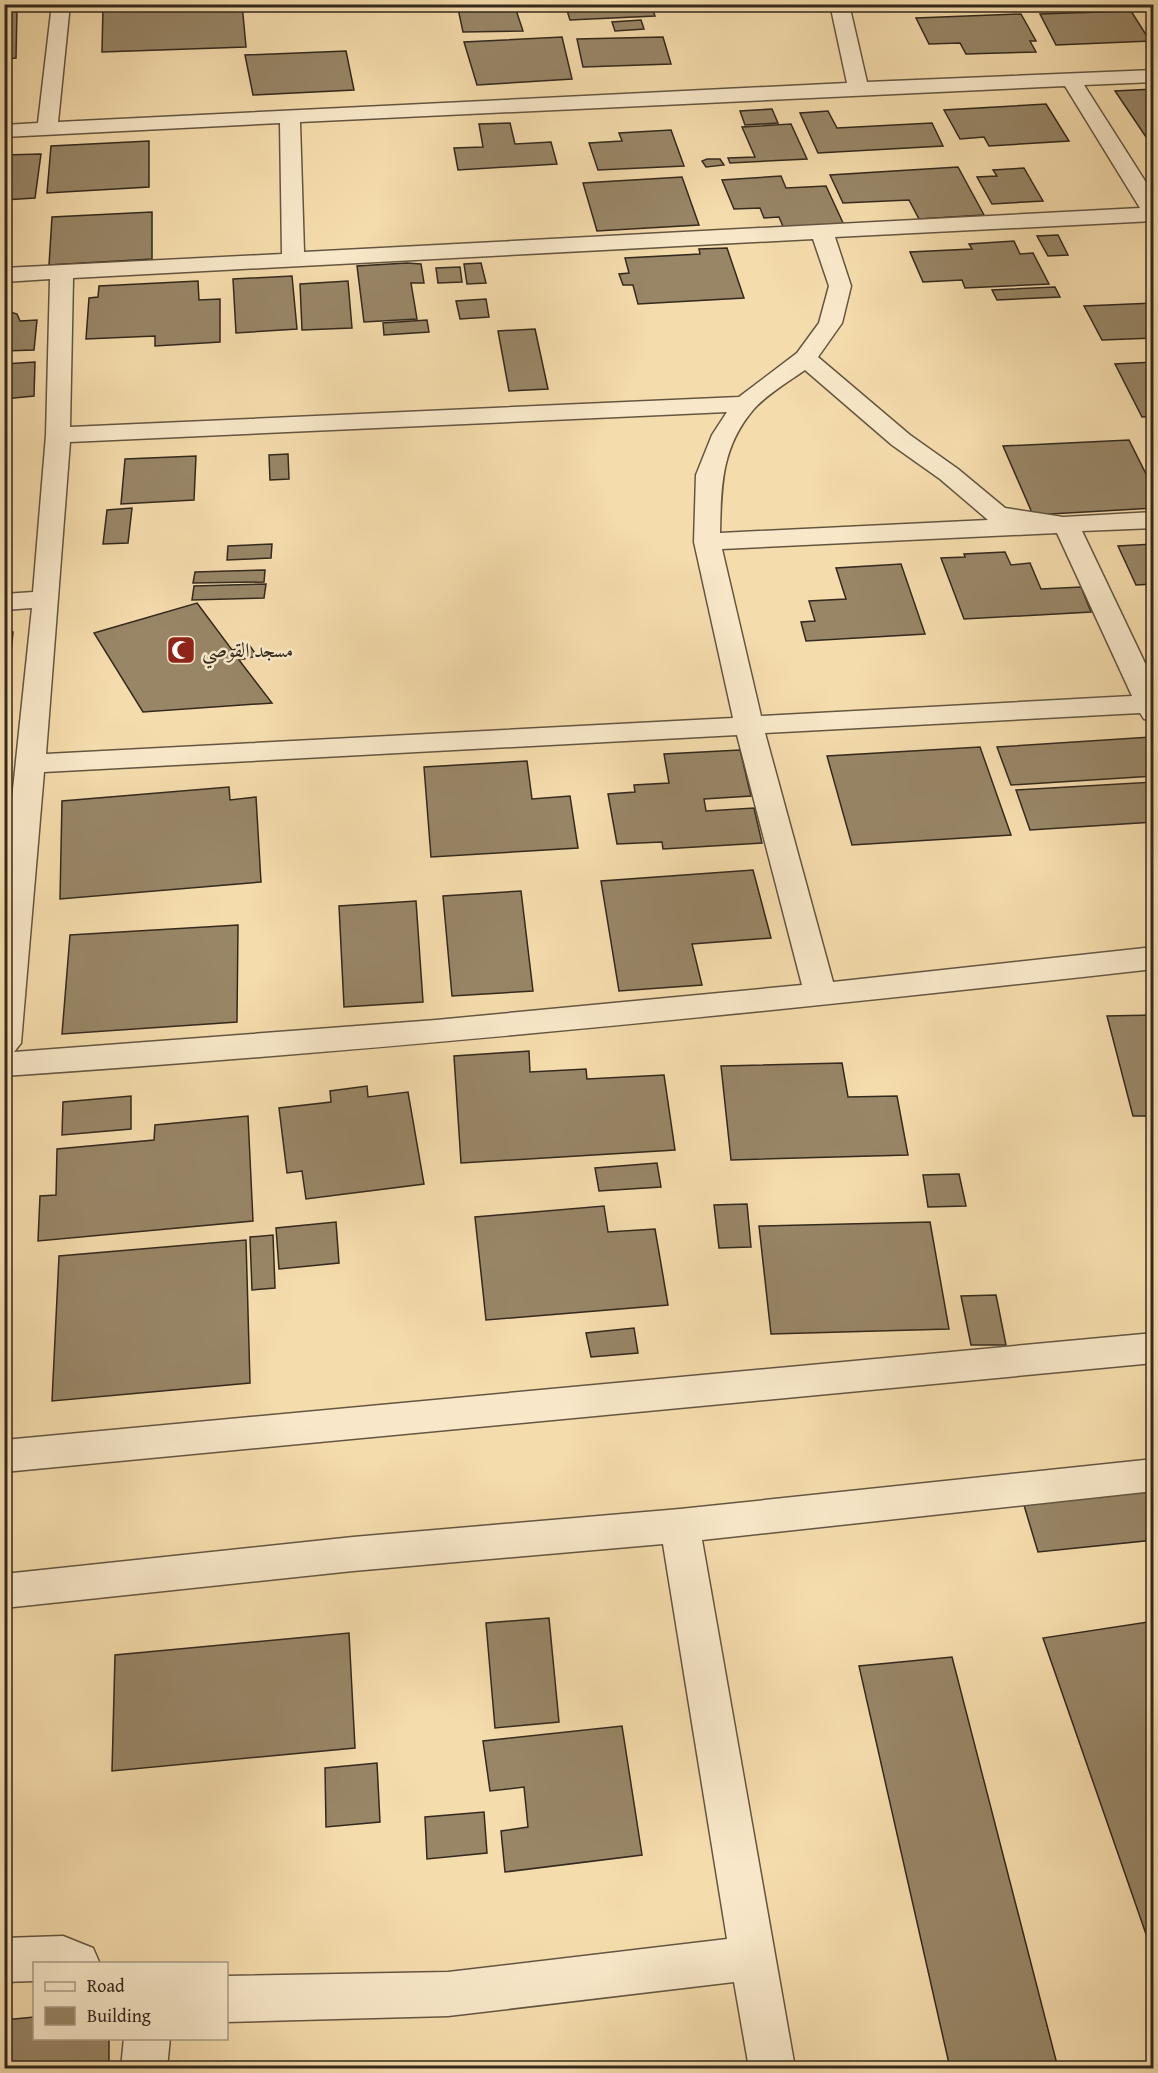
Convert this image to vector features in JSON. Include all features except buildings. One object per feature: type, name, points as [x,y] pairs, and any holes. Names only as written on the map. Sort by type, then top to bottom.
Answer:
[{"type":"street","points":[[47,130],[61,4]]},
{"type":"street","points":[[839,4],[859,91]]},
{"type":"street","points":[[4,132],[579,101],[859,91],[1154,76]]},
{"type":"street","points":[[4,275],[62,270],[1154,213],[1071,80]]},
{"type":"street","points":[[290,117],[293,258]]},
{"type":"street","points":[[820,996],[762,783],[707,542],[709,475],[724,435],[745,404],[805,358],[830,323],[840,286],[822,231]]},
{"type":"street","points":[[4,1043],[14,834],[29,764],[46,599],[58,435],[62,270]]},
{"type":"street","points":[[805,358],[901,440],[949,474],[997,515],[1066,525]]},
{"type":"street","points":[[58,435],[745,404]]},
{"type":"street","points":[[707,542],[1154,520]]},
{"type":"street","points":[[29,764],[750,725],[1151,709],[1066,525]]},
{"type":"street","points":[[4,602],[46,599]]},
{"type":"street","points":[[4,1064],[151,1055],[820,996],[1154,958]]},
{"type":"street","points":[[4,1456],[1154,1348]]},
{"type":"street","points":[[4,1591],[353,1554],[680,1526],[1154,1475]]},
{"type":"street","points":[[680,1526],[772,2068]]},
{"type":"street","points":[[4,1960],[63,1958],[72,1962]]},
{"type":"street","points":[[228,1999],[448,1994],[752,1958]]},
{"type":"street","points":[[144,2068],[147,2040]]},
{"type":"place","name":"مسجد القوصي","points":[[181,650]]}]
